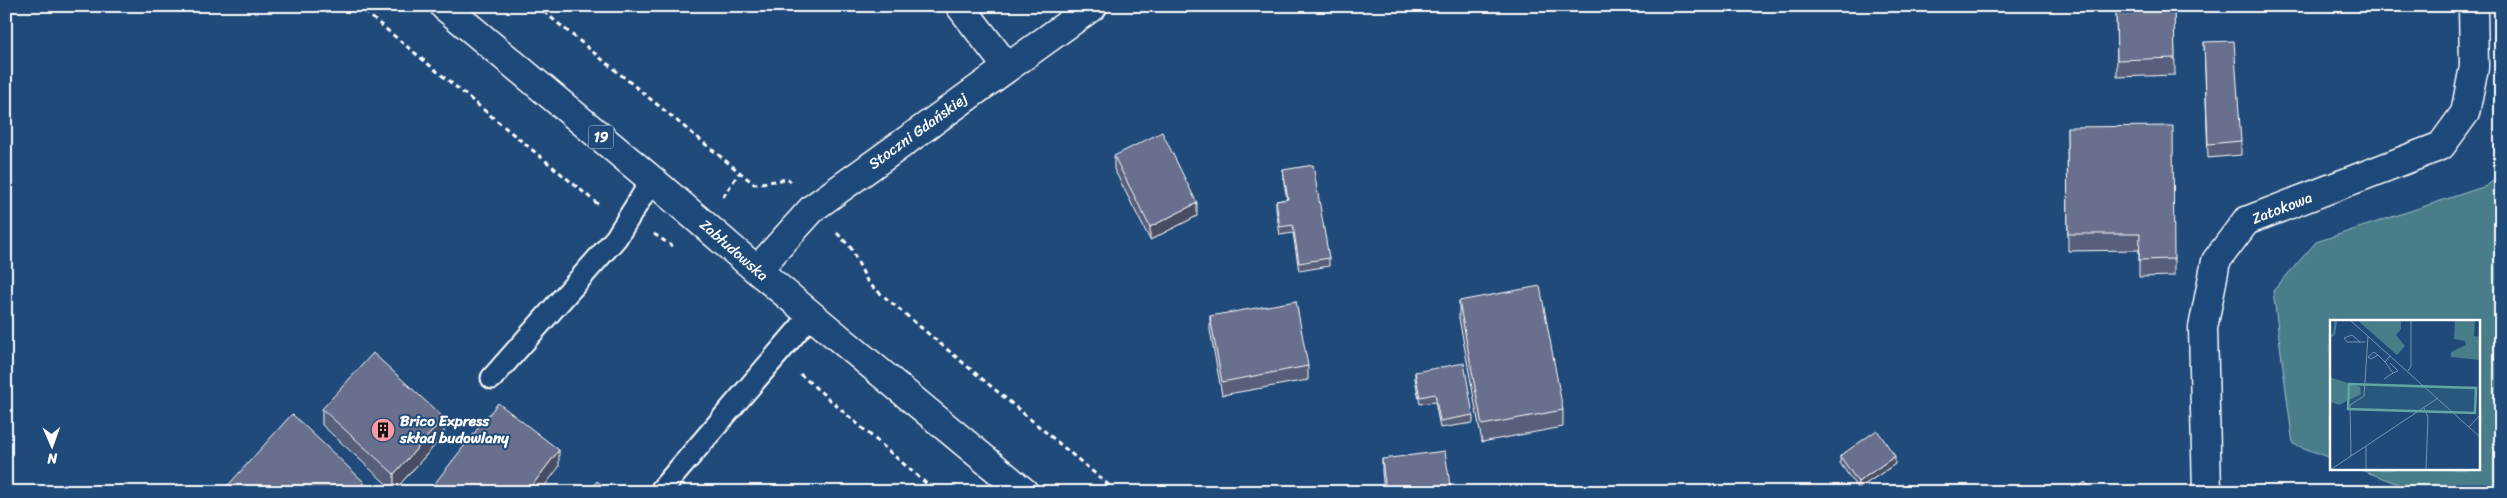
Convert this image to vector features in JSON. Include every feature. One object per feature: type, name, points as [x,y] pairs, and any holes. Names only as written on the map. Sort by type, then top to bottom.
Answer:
[{"type":"main road","name":"Zabłudowska","points":[[444,6],[652,180],[756,270],[1024,492]]},
{"type":"main road","points":[[960,6],[1007,66]]},
{"type":"main road","name":"Stoczni Gdańskiej","points":[[756,270],[813,208],[1007,66],[1093,6]]},
{"type":"main road","name":"Zatokowa","points":[[2207,492],[2203,328],[2216,261],[2246,221],[2441,146],[2465,113],[2474,67],[2473,6]]},
{"type":"lane","points":[[492,378],[616,238],[652,180]]},
{"type":"lane","points":[[662,489],[811,315]]},
{"type":"path","points":[[358,6],[624,226]]},
{"type":"path","points":[[778,355],[936,492]]},
{"type":"green space","points":[[2501,175],[2501,492],[2419,492],[2362,470],[2480,470],[2480,320],[2330,320],[2330,458],[2293,444],[2273,291],[2316,242],[2486,186]]},
{"type":"building","points":[[2116,6],[2174,6],[2175,58],[2117,60]]},
{"type":"building","points":[[2234,41],[2241,141],[2208,144],[2204,42]]},
{"type":"building","points":[[2173,126],[2174,259],[2139,260],[2140,234],[2068,234],[2067,127]]},
{"type":"building","points":[[1162,132],[1197,203],[1150,227],[1114,156]]},
{"type":"building","points":[[1313,165],[1329,258],[1299,263],[1293,225],[1280,227],[1276,201],[1288,199],[1283,170]]},
{"type":"building","points":[[1540,286],[1563,410],[1482,425],[1459,301]]},
{"type":"building","points":[[1296,301],[1308,366],[1222,382],[1210,316]]},
{"type":"building","name":"Brico Express skład budowlany","points":[[373,353],[444,418],[394,474],[322,409]]},
{"type":"building","points":[[1464,363],[1473,415],[1440,421],[1435,394],[1420,397],[1415,372]]},
{"type":"building","points":[[498,403],[559,450],[527,492],[428,492]]},
{"type":"building","points":[[292,414],[364,482],[355,492],[222,492]]},
{"type":"building","points":[[1877,430],[1895,456],[1858,482],[1840,456]]},
{"type":"building","points":[[1445,451],[1451,492],[1386,492],[1382,459]]},
{"type":"building","points":[[597,481],[611,492],[589,492]]},
{"type":"building","points":[[2085,482],[2094,492],[2073,492]]},
{"type":"place","name":"Brico Express skład budowlany","points":[[383,430]]}]
